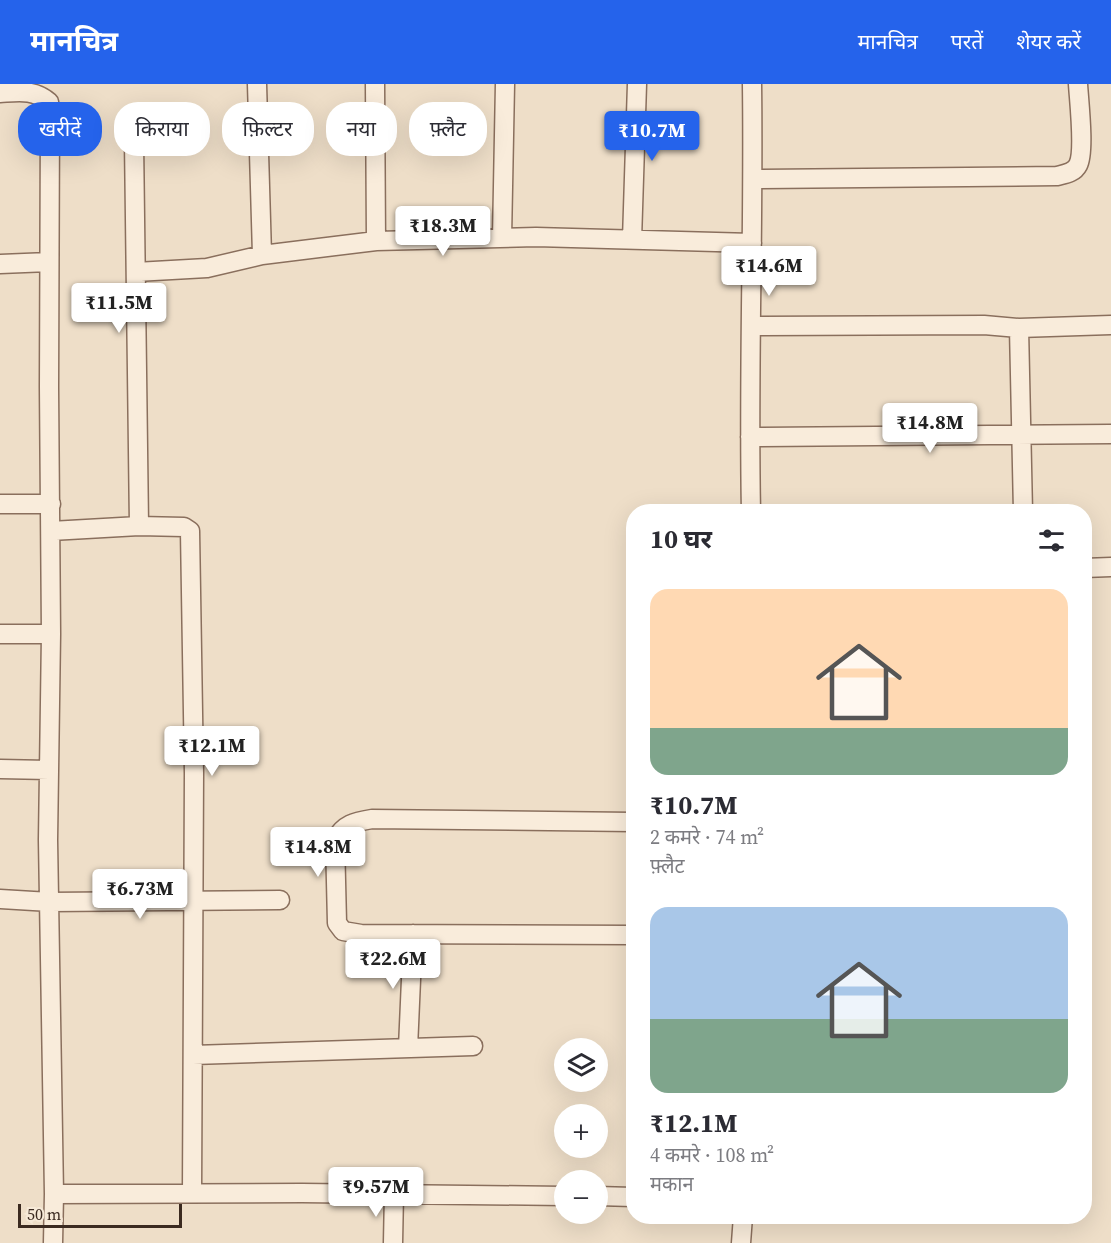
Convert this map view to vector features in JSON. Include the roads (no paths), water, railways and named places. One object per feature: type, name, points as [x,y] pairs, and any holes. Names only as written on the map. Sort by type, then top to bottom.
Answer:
[{"type":"street","points":[[257,84],[262,255]]},
{"type":"street","points":[[375,84],[376,241]]},
{"type":"street","points":[[502,238],[505,84]]},
{"type":"street","points":[[632,240],[637,84]]},
{"type":"street","points":[[751,504],[752,84]]},
{"type":"street","points":[[753,179],[1057,176],[1072,172],[1077,166],[1081,153],[1078,84]]},
{"type":"street","points":[[0,93],[34,92],[49,102],[51,634],[48,770],[53,1243]]},
{"type":"street","points":[[134,156],[139,526]]},
{"type":"street","points":[[136,272],[207,268],[262,255],[376,241],[502,238],[752,243]]},
{"type":"street","points":[[0,264],[49,262]]},
{"type":"street","points":[[751,326],[1111,325]]},
{"type":"street","points":[[1019,327],[1023,504]]},
{"type":"street","points":[[750,437],[1111,434]]},
{"type":"street","points":[[0,504],[51,504]]},
{"type":"street","points":[[51,531],[139,526],[184,527],[190,531],[194,773],[192,1193]]},
{"type":"street","points":[[1092,568],[1111,567]]},
{"type":"street","points":[[0,634],[51,634]]},
{"type":"street","points":[[0,769],[48,770]]},
{"type":"street","points":[[626,822],[372,819],[350,823],[341,830],[335,840],[337,923],[343,931],[360,934],[626,935]]},
{"type":"street","points":[[0,899],[50,902],[280,900]]},
{"type":"street","points":[[408,1048],[413,934]]},
{"type":"street","points":[[193,1055],[473,1046]]},
{"type":"street","points":[[54,1194],[394,1193],[554,1196]]},
{"type":"street","points":[[393,1243],[394,1193]]},
{"type":"street","points":[[608,1196],[626,1197]]},
{"type":"street","points":[[741,1243],[742,1224]]}]
